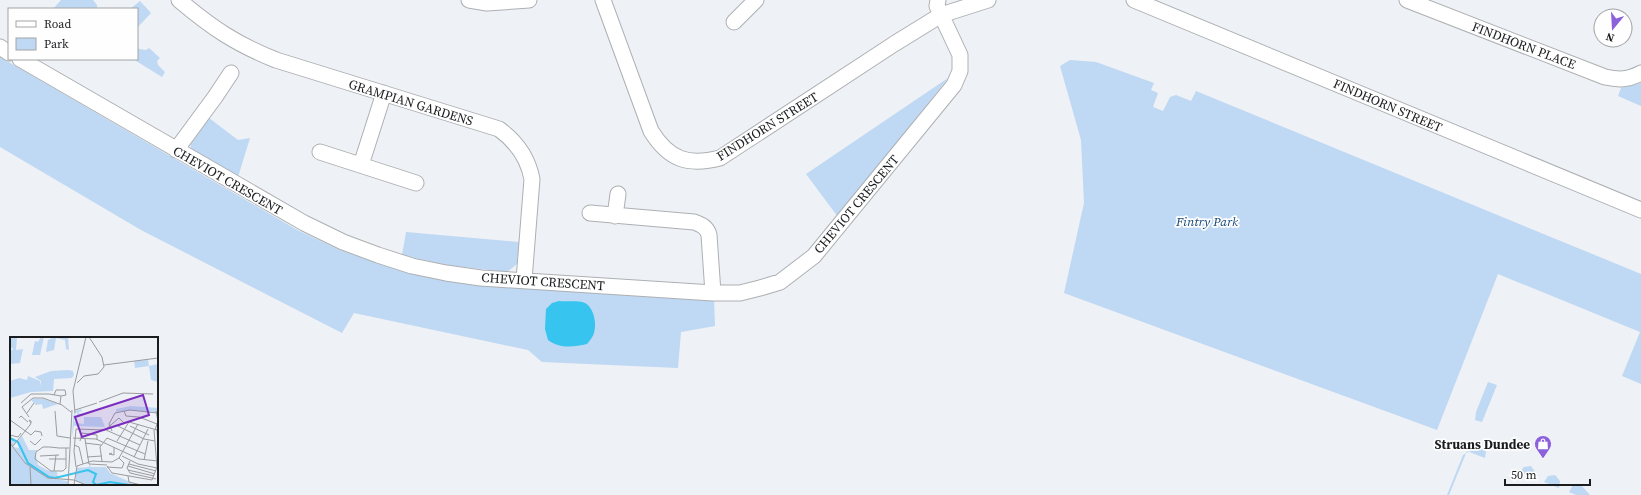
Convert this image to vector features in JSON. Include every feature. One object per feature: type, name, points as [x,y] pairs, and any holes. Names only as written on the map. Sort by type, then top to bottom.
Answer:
[{"type":"street","name":"GRAMPIAN GARDENS","points":[[179,0],[206,23],[249,50],[276,60],[499,129],[509,136],[520,148],[529,165],[532,180],[524,280]]},
{"type":"street","points":[[468,0],[487,3],[529,0]]},
{"type":"street","name":"FINDHORN STREET","points":[[603,0],[651,131],[660,146],[672,155],[686,161],[703,163],[720,158],[894,44],[941,16],[988,0]]},
{"type":"street","points":[[734,22],[756,0]]},
{"type":"street","name":"CHEVIOT CRESCENT","points":[[22,60],[304,223],[343,242],[412,266],[481,278],[713,293],[740,292],[780,282],[814,256],[829,240],[954,85],[960,71],[960,55],[937,6],[938,0]]},
{"type":"street","name":"FINDHORN STREET","points":[[1134,0],[1641,210]]},
{"type":"street","name":"FINDHORN PLACE","points":[[1407,0],[1605,77],[1618,80],[1630,79],[1641,73]]},
{"type":"street","points":[[176,150],[231,73]]},
{"type":"street","points":[[361,165],[384,93]]},
{"type":"street","points":[[320,152],[416,183]]},
{"type":"street","points":[[615,216],[618,194]]},
{"type":"street","points":[[590,214],[694,222],[702,225],[707,229],[709,235],[713,293]]},
{"type":"green space","points":[[61,0],[93,0],[97,5],[97,8],[54,8]]},
{"type":"green space","points":[[140,1],[151,13],[138,27],[138,8],[131,8]]},
{"type":"green space","points":[[138,48],[146,50],[149,48],[160,58],[157,61],[158,65],[165,72],[162,77],[135,60],[138,60]]},
{"type":"green space","points":[[0,57],[299,231],[340,250],[377,263],[447,281],[666,298],[678,296],[714,298],[715,326],[681,332],[678,368],[542,362],[528,350],[354,313],[342,333],[141,230],[0,147]]},
{"type":"green space","name":"Fintry Park","points":[[1070,60],[1096,62],[1154,83],[1151,90],[1158,93],[1153,107],[1163,111],[1170,97],[1176,95],[1191,101],[1196,91],[1641,274],[1641,384],[1622,376],[1640,332],[1498,274],[1437,430],[1064,293],[1084,203],[1081,140],[1060,66]]},
{"type":"green space","points":[[948,78],[838,217],[806,174]]},
{"type":"green space","points":[[1641,83],[1641,106],[1618,96],[1621,88]]},
{"type":"green space","points":[[209,118],[238,140],[250,138],[238,177],[191,149],[190,143]]},
{"type":"green space","points":[[406,232],[519,242],[517,264],[507,272],[447,265],[402,255]]},
{"type":"green space","points":[[1488,382],[1497,385],[1482,422],[1475,420],[1476,412]]},
{"type":"green space","points":[[1477,447],[1486,451],[1485,458],[1469,452]]},
{"type":"green space","points":[[1466,453],[1449,495],[1447,495],[1463,455]]},
{"type":"green space","points":[[1531,466],[1535,472],[1535,478],[1520,472],[1524,467]]},
{"type":"green space","points":[[1555,475],[1560,481],[1559,488],[1544,482],[1548,476]]},
{"type":"green space","points":[[1573,485],[1581,485],[1590,495],[1576,495],[1569,492]]},
{"type":"water","points":[[559,301],[582,302],[588,305],[593,312],[595,329],[593,336],[587,344],[562,346],[548,340],[545,329],[546,309],[552,303]]},
{"type":"place","name":"Struans Dundee","points":[[1543,459]]}]
